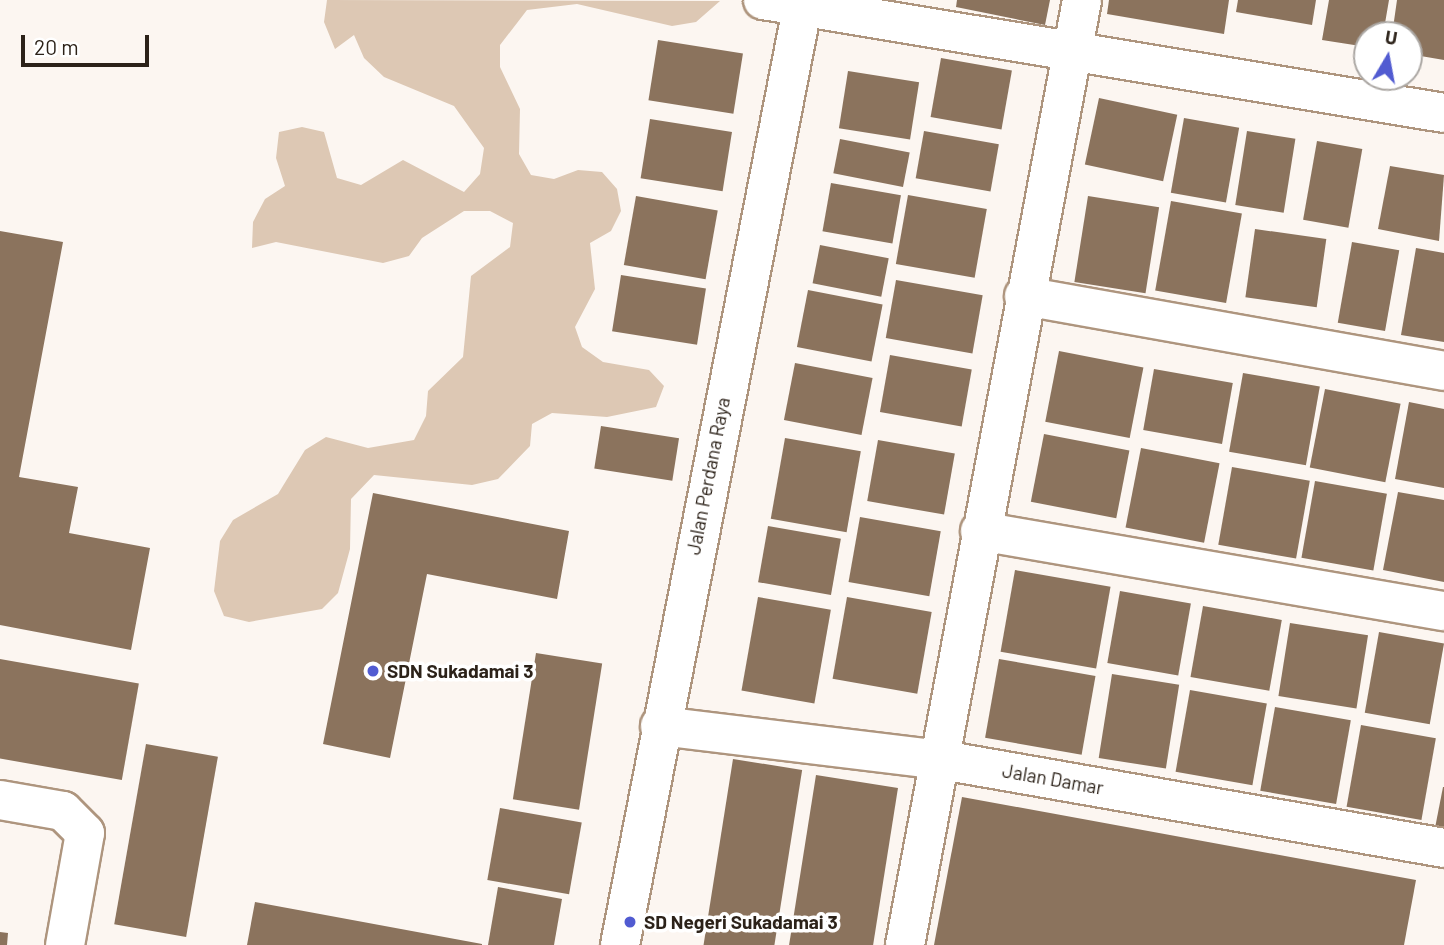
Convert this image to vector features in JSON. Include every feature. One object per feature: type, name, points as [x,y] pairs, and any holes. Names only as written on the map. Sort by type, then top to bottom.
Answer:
[{"type":"street","points":[[763,0],[821,7],[1444,113]]},
{"type":"street","points":[[905,945],[942,760],[980,531],[1024,296],[1082,0]]},
{"type":"street","name":"Jalan Perdana Raya","points":[[620,945],[660,726],[821,7]]},
{"type":"street","points":[[1024,296],[1444,371]]},
{"type":"street","points":[[980,531],[1444,611]]},
{"type":"street","name":"Jalan Damar","points":[[660,726],[942,760],[1444,848]]},
{"type":"street","points":[[0,800],[64,811],[85,834],[65,945]]},
{"type":"shaded area","points":[[327,0],[720,1],[696,22],[672,26],[577,4],[527,10],[500,45],[500,67],[520,109],[519,154],[531,175],[554,179],[578,170],[602,172],[617,189],[621,211],[611,231],[590,243],[595,289],[575,327],[582,347],[603,362],[649,370],[664,386],[656,407],[607,417],[552,413],[532,424],[530,446],[498,479],[472,485],[374,475],[351,499],[350,549],[338,593],[322,609],[249,622],[224,616],[214,591],[220,541],[233,520],[278,494],[305,450],[326,437],[368,448],[414,440],[426,416],[428,391],[463,357],[471,276],[510,247],[513,223],[490,211],[464,211],[422,238],[409,256],[383,263],[276,242],[252,248],[253,222],[265,199],[285,186],[276,158],[279,132],[302,127],[324,132],[337,178],[361,185],[403,160],[464,192],[480,174],[484,148],[454,106],[384,77],[364,58],[354,35],[335,49],[324,22]]},
{"type":"building","points":[[957,0],[1050,0],[1045,25],[956,7]]},
{"type":"building","points":[[1109,0],[1229,0],[1224,34],[1107,14]]},
{"type":"building","points":[[1238,0],[1316,0],[1312,25],[1236,12]]},
{"type":"building","points":[[1329,0],[1389,0],[1385,21],[1353,21],[1353,45],[1322,40]]},
{"type":"building","points":[[1397,0],[1444,0],[1444,60],[1423,56],[1423,21],[1394,21]]},
{"type":"building","points":[[658,40],[743,53],[733,114],[648,100]]},
{"type":"building","points":[[941,58],[1012,71],[1001,130],[931,117]]},
{"type":"building","points":[[848,71],[919,82],[910,140],[839,128]]},
{"type":"building","points":[[1099,98],[1177,115],[1163,181],[1085,165]]},
{"type":"building","points":[[1184,118],[1239,128],[1226,203],[1171,193]]},
{"type":"building","points":[[650,119],[732,132],[723,191],[641,178]]},
{"type":"building","points":[[924,131],[999,144],[991,191],[916,178]]},
{"type":"building","points":[[1247,131],[1295,139],[1284,213],[1235,205]]},
{"type":"building","points":[[840,139],[910,153],[903,187],[833,173]]},
{"type":"building","points":[[1317,141],[1362,149],[1348,228],[1303,220]]},
{"type":"building","points":[[1390,166],[1444,175],[1439,241],[1378,229]]},
{"type":"building","points":[[831,183],[901,195],[892,244],[822,231]]},
{"type":"building","points":[[908,195],[987,209],[975,278],[896,264]]},
{"type":"building","points":[[636,196],[718,210],[706,279],[624,265]]},
{"type":"building","points":[[1088,196],[1159,207],[1146,293],[1074,282]]},
{"type":"building","points":[[1171,201],[1242,214],[1226,303],[1155,291]]},
{"type":"building","points":[[1255,229],[1326,239],[1317,307],[1245,297]]},
{"type":"building","points":[[0,231],[63,242],[19,477],[78,487],[69,533],[150,548],[131,650],[0,625]]},
{"type":"building","points":[[1352,242],[1399,250],[1385,331],[1338,323]]},
{"type":"building","points":[[820,245],[889,258],[881,297],[813,283]]},
{"type":"building","points":[[1416,248],[1444,253],[1444,342],[1401,335]]},
{"type":"building","points":[[621,275],[706,288],[697,345],[612,331]]},
{"type":"building","points":[[896,280],[983,295],[972,353],[886,338]]},
{"type":"building","points":[[808,290],[883,305],[872,361],[797,347]]},
{"type":"building","points":[[1059,351],[1143,367],[1130,438],[1045,422]]},
{"type":"building","points":[[890,355],[972,369],[962,427],[880,412]]},
{"type":"building","points":[[795,363],[873,378],[861,435],[784,420]]},
{"type":"building","points":[[1154,369],[1233,383],[1222,444],[1143,430]]},
{"type":"building","points":[[1243,373],[1320,387],[1306,465],[1229,452]]},
{"type":"building","points":[[1325,389],[1401,404],[1385,482],[1310,468]]},
{"type":"building","points":[[1409,402],[1444,409],[1444,488],[1395,479]]},
{"type":"building","points":[[601,426],[679,438],[672,481],[594,468]]},
{"type":"building","points":[[1044,434],[1129,451],[1116,518],[1031,502]]},
{"type":"building","points":[[785,438],[861,451],[847,532],[771,519]]},
{"type":"building","points":[[878,440],[955,454],[944,515],[867,501]]},
{"type":"building","points":[[1141,448],[1220,463],[1204,543],[1126,528]]},
{"type":"building","points":[[1232,467],[1310,481],[1296,559],[1218,545]]},
{"type":"building","points":[[1315,481],[1387,494],[1373,570],[1301,558]]},
{"type":"building","points":[[1398,492],[1444,500],[1444,582],[1383,570]]},
{"type":"building","name":"SDN Sukadamai 3","points":[[373,493],[569,531],[557,599],[427,574],[390,758],[323,744]]},
{"type":"building","points":[[860,517],[941,531],[929,596],[849,582]]},
{"type":"building","points":[[768,526],[841,539],[831,595],[758,582]]},
{"type":"building","points":[[1015,570],[1111,587],[1096,669],[1001,652]]},
{"type":"building","points":[[1120,591],[1191,604],[1178,675],[1107,663]]},
{"type":"building","points":[[758,597],[831,610],[814,703],[742,691]]},
{"type":"building","points":[[847,597],[932,612],[917,694],[833,679]]},
{"type":"building","points":[[1203,606],[1282,620],[1269,691],[1190,677]]},
{"type":"building","points":[[1290,623],[1368,635],[1356,708],[1278,696]]},
{"type":"building","points":[[1379,632],[1444,643],[1430,724],[1365,713]]},
{"type":"building","points":[[536,653],[602,663],[579,810],[513,799]]},
{"type":"building","points":[[0,659],[139,683],[122,780],[0,759]]},
{"type":"building","points":[[999,659],[1096,676],[1082,755],[985,738]]},
{"type":"building","points":[[1112,674],[1179,685],[1166,769],[1099,758]]},
{"type":"building","points":[[1190,690],[1267,704],[1252,785],[1176,772]]},
{"type":"building","points":[[1275,707],[1351,720],[1336,804],[1260,791]]},
{"type":"building","points":[[1361,725],[1436,738],[1421,820],[1347,807]]},
{"type":"building","points":[[146,744],[218,757],[186,937],[114,924]]},
{"type":"building","points":[[733,759],[802,770],[774,945],[704,945]]},
{"type":"building","points":[[816,775],[898,788],[873,945],[789,945]]},
{"type":"building","points":[[1444,787],[1444,830],[1435,828]]},
{"type":"building","points":[[962,797],[1416,880],[1404,945],[934,945]]},
{"type":"building","points":[[500,808],[582,822],[569,894],[487,880]]},
{"type":"building","points":[[498,887],[562,899],[554,945],[488,945]]},
{"type":"building","points":[[255,902],[482,944],[482,945],[247,945]]},
{"type":"building","points":[[0,932],[8,933],[7,945],[0,945]]},
{"type":"place","name":"SDN Sukadamai 3","points":[[373,671]]},
{"type":"place","name":"SD Negeri Sukadamai 3","points":[[630,922]]}]
